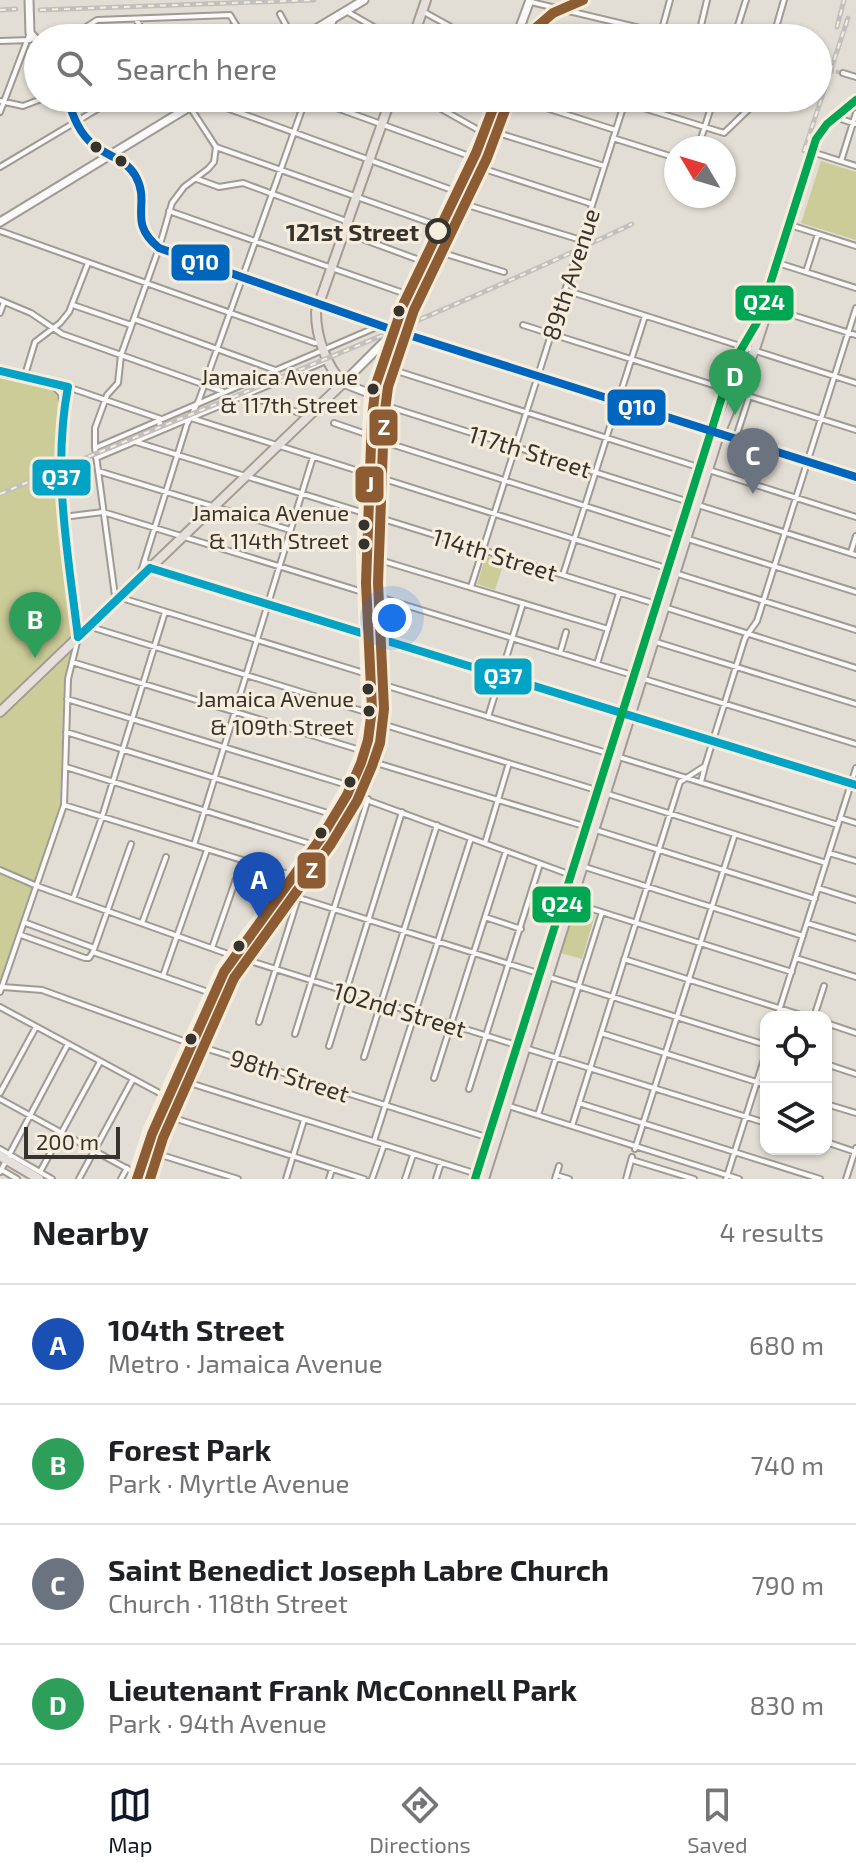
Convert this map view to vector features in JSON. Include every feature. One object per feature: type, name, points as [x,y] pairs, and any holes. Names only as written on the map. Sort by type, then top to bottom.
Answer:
[{"type":"main road","points":[[29,0],[31,24]]},
{"type":"main road","points":[[325,24],[364,0]]},
{"type":"main road","points":[[418,24],[426,0]]},
{"type":"main road","points":[[522,24],[529,1]]},
{"type":"main road","points":[[715,433],[754,350],[820,133],[856,100]]},
{"type":"main road","points":[[838,118],[856,107]]},
{"type":"main road","points":[[72,112],[89,140],[124,163],[137,178],[141,196],[139,221],[143,233],[159,248],[379,325],[390,334],[856,477]]},
{"type":"main road","points":[[0,222],[181,112]]},
{"type":"main road","points":[[343,383],[322,345],[316,320],[318,304],[386,112]]},
{"type":"main road","points":[[0,712],[343,383],[378,354],[390,334],[490,112]]},
{"type":"main road","points":[[544,975],[571,875],[602,792],[715,433],[724,389],[732,365],[766,307]]},
{"type":"main road","points":[[134,1176],[165,1096],[211,993],[232,955],[333,815],[361,754],[369,716],[363,555],[371,398],[379,366],[378,354]]},
{"type":"main road","name":"117th Street","points":[[343,383],[371,398]]},
{"type":"main road","points":[[638,677],[654,642],[661,606]]},
{"type":"main road","points":[[478,1177],[488,1137],[571,902],[590,828]]},
{"type":"main road","points":[[478,1177],[507,1106],[521,1047]]},
{"type":"main road","points":[[2,1163],[44,1177]]},
{"type":"main road","points":[[2,1163],[30,1179]]},
{"type":"main road","points":[[24,1163],[44,1177]]},
{"type":"street","points":[[663,24],[670,0]]},
{"type":"street","points":[[701,24],[707,0]]},
{"type":"street","points":[[738,24],[746,0]]},
{"type":"street","points":[[777,24],[784,0]]},
{"type":"street","points":[[529,1],[623,24]]},
{"type":"street","points":[[346,11],[369,24]]},
{"type":"street","points":[[422,11],[446,24]]},
{"type":"street","points":[[280,14],[285,24]]},
{"type":"street","points":[[91,24],[97,20],[230,15],[236,24]]},
{"type":"street","points":[[135,18],[138,24]]},
{"type":"street","points":[[332,24],[334,19]]},
{"type":"street","points":[[0,41],[24,40]]},
{"type":"street","points":[[0,112],[24,57]]},
{"type":"street","points":[[843,73],[856,77]]},
{"type":"street","points":[[2,102],[24,106]]},
{"type":"street","points":[[0,167],[94,112]]},
{"type":"street","points":[[192,112],[216,147],[439,226]]},
{"type":"street","points":[[246,112],[453,196],[581,240]]},
{"type":"street","points":[[140,577],[191,418],[302,112]]},
{"type":"street","points":[[348,112],[592,204]]},
{"type":"street","points":[[448,112],[484,131],[604,166]]},
{"type":"street","points":[[559,112],[615,130]]},
{"type":"street","name":"89th Avenue","points":[[471,587],[621,112]]},
{"type":"street","points":[[661,112],[724,133],[746,112]]},
{"type":"street","points":[[702,136],[710,112]]},
{"type":"street","points":[[841,161],[856,113]]},
{"type":"street","points":[[838,118],[854,123]]},
{"type":"street","points":[[613,138],[664,154]]},
{"type":"street","points":[[216,147],[214,162],[177,195],[169,211],[121,355],[118,383],[104,401],[95,428],[96,458],[115,596],[257,639],[488,717],[838,825]]},
{"type":"street","points":[[815,153],[856,166]]},
{"type":"street","points":[[197,179],[219,187],[243,183],[348,221]]},
{"type":"street","points":[[169,211],[406,294]]},
{"type":"street","points":[[792,226],[856,246]]},
{"type":"street","points":[[0,231],[322,345]]},
{"type":"street","points":[[344,232],[422,261]]},
{"type":"street","points":[[806,272],[818,234]]},
{"type":"street","points":[[428,248],[504,272]]},
{"type":"street","points":[[24,376],[35,342],[66,318],[88,263]]},
{"type":"street","points":[[780,263],[856,288]]},
{"type":"street","points":[[565,290],[856,383]]},
{"type":"street","points":[[0,313],[2,301],[31,313],[51,329],[225,392]]},
{"type":"street","points":[[73,305],[131,326]]},
{"type":"street","points":[[766,307],[856,335]]},
{"type":"street","points":[[701,782],[745,638],[755,626],[856,308]]},
{"type":"street","points":[[563,575],[645,316]]},
{"type":"street","points":[[134,319],[275,370]]},
{"type":"street","points":[[95,448],[275,370],[322,345],[379,325]]},
{"type":"street","points":[[523,325],[856,430]]},
{"type":"street","points":[[96,458],[328,360]]},
{"type":"street","points":[[379,366],[856,517]]},
{"type":"street","points":[[275,370],[279,381]]},
{"type":"street","points":[[0,371],[49,381],[161,419]]},
{"type":"street","points":[[49,381],[61,394],[64,408]]},
{"type":"street","points":[[1,988],[26,923],[64,805],[67,699],[78,637],[60,475],[68,387]]},
{"type":"street","points":[[243,395],[310,416]]},
{"type":"street","points":[[735,439],[749,397]]},
{"type":"street","name":"117th Street","points":[[371,398],[853,554]]},
{"type":"street","points":[[191,418],[856,630]]},
{"type":"street","points":[[158,431],[161,419]]},
{"type":"street","points":[[334,423],[856,592]]},
{"type":"street","name":"114th Street","points":[[133,441],[856,668]]},
{"type":"street","points":[[194,845],[313,457]]},
{"type":"street","points":[[98,471],[291,530]]},
{"type":"street","points":[[63,517],[103,512],[856,744]]},
{"type":"street","points":[[853,554],[856,536]]},
{"type":"street","points":[[363,555],[608,629]]},
{"type":"street","points":[[145,559],[150,568],[500,678],[854,784]]},
{"type":"street","points":[[597,664],[619,593]]},
{"type":"street","points":[[488,717],[523,603]]},
{"type":"street","points":[[73,899],[102,817],[165,611]]},
{"type":"street","points":[[88,626],[826,863]]},
{"type":"street","points":[[560,653],[566,632]]},
{"type":"street","points":[[654,642],[856,704]]},
{"type":"street","points":[[72,662],[815,899]]},
{"type":"street","points":[[67,699],[347,788],[368,799],[571,875]]},
{"type":"street","points":[[66,732],[333,815]]},
{"type":"street","points":[[485,843],[509,763]]},
{"type":"street","points":[[572,1126],[680,782],[705,766]]},
{"type":"street","points":[[66,767],[314,845]]},
{"type":"street","points":[[780,1009],[840,818],[854,784],[856,768]]},
{"type":"street","points":[[295,1034],[368,799]]},
{"type":"street","points":[[64,805],[292,875]]},
{"type":"street","points":[[329,1046],[402,812]]},
{"type":"street","points":[[840,818],[856,823]]},
{"type":"street","points":[[364,1057],[437,825]]},
{"type":"street","points":[[635,1148],[735,834]]},
{"type":"street","points":[[374,1141],[471,838]]},
{"type":"street","points":[[21,935],[89,958],[131,844]]},
{"type":"street","points":[[163,976],[208,849]]},
{"type":"street","points":[[434,1078],[506,851]]},
{"type":"street","points":[[829,853],[856,861]]},
{"type":"street","points":[[142,923],[166,857]]},
{"type":"street","points":[[469,1089],[540,864]]},
{"type":"street","points":[[582,866],[803,936]]},
{"type":"street","name":"102nd Street","points":[[0,870],[232,955],[760,1121]]},
{"type":"street","points":[[212,948],[236,879]]},
{"type":"street","points":[[818,888],[856,900]]},
{"type":"street","points":[[280,892],[760,1043]]},
{"type":"street","points":[[259,1022],[298,898]]},
{"type":"street","points":[[571,902],[792,972]]},
{"type":"street","points":[[538,1115],[602,912]]},
{"type":"street","points":[[485,917],[521,929]]},
{"type":"street","points":[[26,923],[211,993]]},
{"type":"street","points":[[807,923],[856,938]]},
{"type":"street","points":[[796,958],[856,977]]},
{"type":"street","points":[[624,959],[787,1011]]},
{"type":"street","points":[[816,1011],[824,986]]},
{"type":"street","name":"98th Street","points":[[1,988],[42,990],[189,1043],[488,1137]]},
{"type":"street","points":[[0,1007],[165,1096]]},
{"type":"street","points":[[832,1025],[856,1033]]},
{"type":"street","points":[[36,1027],[0,1096],[127,1168],[134,1176]]},
{"type":"street","points":[[601,1033],[760,1083]]},
{"type":"street","points":[[2,1163],[68,1044]]},
{"type":"street","points":[[44,1177],[62,1133],[101,1062]]},
{"type":"street","points":[[832,1066],[856,1074]]},
{"type":"street","points":[[727,1177],[760,1072]]},
{"type":"street","points":[[174,1078],[478,1177]]},
{"type":"street","points":[[79,1179],[133,1079]]},
{"type":"street","points":[[579,1103],[820,1179]]},
{"type":"street","points":[[507,1106],[739,1179]]},
{"type":"street","points":[[832,1106],[856,1113]]},
{"type":"street","points":[[158,1113],[364,1179]]},
{"type":"street","points":[[286,1179],[304,1120]]},
{"type":"street","points":[[832,1144],[856,1150],[846,1179]]},
{"type":"street","points":[[372,1179],[384,1145]]},
{"type":"street","points":[[0,1149],[2,1163],[17,1179]]},
{"type":"street","points":[[143,1149],[238,1179]]},
{"type":"street","points":[[405,1179],[413,1154]]},
{"type":"street","points":[[626,1179],[632,1159],[694,1179]]},
{"type":"street","points":[[2,1163],[24,1163]]},
{"type":"street","points":[[436,1179],[441,1163]]},
{"type":"street","points":[[559,1166],[556,1177],[569,1179]]},
{"type":"street","points":[[121,1179],[127,1168]]},
{"type":"street","points":[[329,1179],[332,1169]]},
{"type":"green space","points":[[821,161],[856,172],[856,240],[801,223]]},
{"type":"green space","points":[[0,376],[49,386],[58,398],[55,487],[74,634],[64,681],[60,805],[0,983]]},
{"type":"green space","points":[[486,556],[504,562],[495,590],[477,584]]},
{"type":"green space","points":[[574,909],[595,915],[582,959],[561,953]]},
{"type":"tunnel","points":[[832,71],[843,73]]},
{"type":"railway","points":[[40,10],[314,0]]},
{"type":"railway","points":[[837,27],[844,0]]},
{"type":"railway","points":[[0,10],[16,9]]},
{"type":"railway","points":[[832,66],[848,18]]},
{"type":"railway","points":[[804,151],[817,112]]},
{"type":"railway","points":[[0,494],[397,329],[632,224]]},
{"type":"railway","points":[[367,641],[364,570],[370,413]]},
{"type":"transit line","name":"J","points":[[540,24],[553,13],[583,0]]},
{"type":"transit line","name":"Q24","points":[[475,1179],[732,365],[759,319],[816,139],[827,124],[856,100]]},
{"type":"transit line","name":"Q10","points":[[72,112],[85,136],[95,146],[127,166],[135,175],[140,185],[141,221],[149,238],[159,248],[399,332],[856,477]]},
{"type":"transit line","points":[[134,1179],[149,1132],[222,970],[314,845],[349,785],[360,758],[369,720],[363,555],[371,394],[399,311],[490,112]]},
{"type":"transit line","name":"J","points":[[137,1179],[152,1134],[224,972],[321,838],[347,795],[361,763],[372,709],[366,583],[376,384],[403,305],[476,153],[492,112]]},
{"type":"transit line","name":"Z","points":[[150,1179],[163,1138],[234,978],[331,844],[357,801],[380,743],[384,709],[378,583],[384,418],[388,387],[414,310],[487,158],[504,112]]},
{"type":"transit line","name":"Q37","points":[[0,371],[68,387],[63,418],[61,481],[78,637]]},
{"type":"transit line","name":"Q37","points":[[150,568],[856,785]]},
{"type":"transit line","name":"Q37","points":[[78,637],[150,568]]},
{"type":"place","name":"121st Street","points":[[438,231]]},
{"type":"place","name":"Jamaica Avenue & 117th Street","points":[[373,389]]},
{"type":"place","name":"Lieutenant Frank McConnell Park","points":[[735,415]]},
{"type":"place","name":"Saint Benedict Joseph Labre Church","points":[[753,494]]},
{"type":"place","name":"Jamaica Avenue & 114th Street","points":[[364,525]]},
{"type":"place","name":"Forest Park","points":[[35,658]]},
{"type":"place","name":"Jamaica Avenue & 109th Street","points":[[369,711]]},
{"type":"place","name":"104th Street","points":[[259,918]]}]
